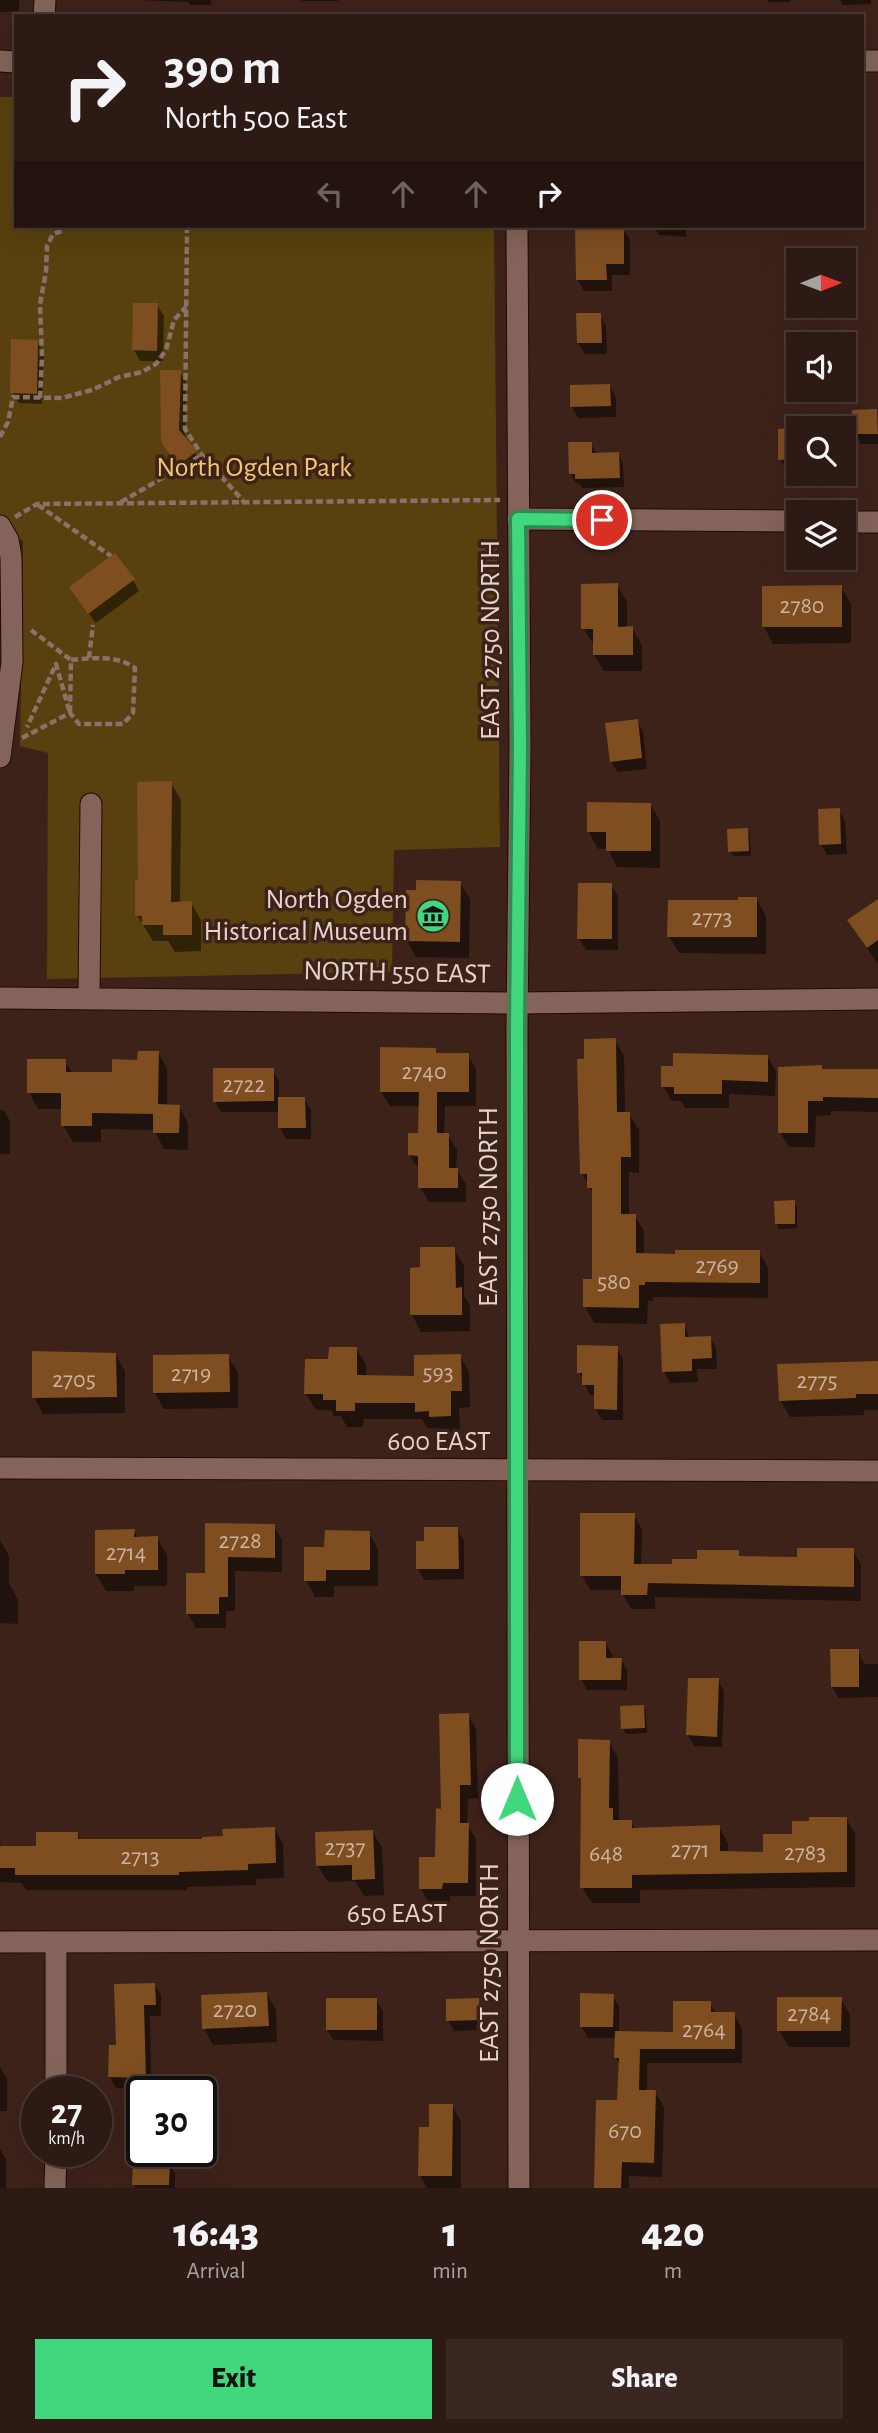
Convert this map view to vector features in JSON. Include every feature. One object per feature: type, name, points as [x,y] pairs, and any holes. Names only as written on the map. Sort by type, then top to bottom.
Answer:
[{"type":"street","name":"EAST 2750 NORTH","points":[[517,228],[520,747],[517,1003],[519,2188]]},
{"type":"street","points":[[518,519],[786,521]]},
{"type":"street","points":[[856,522],[878,522]]},
{"type":"street","points":[[0,757],[12,662],[11,557],[6,523]]},
{"type":"street","points":[[89,997],[91,804]]},
{"type":"street","name":"NORTH 550 EAST","points":[[0,998],[517,1003],[878,999]]},
{"type":"street","name":"600 EAST","points":[[0,1468],[878,1471]]},
{"type":"street","name":"650 EAST","points":[[0,1942],[878,1940]]},
{"type":"street","points":[[55,1942],[55,2076]]},
{"type":"street","points":[[55,2167],[55,2188]]},
{"type":"path","points":[[187,228],[185,429],[202,456],[245,503]]},
{"type":"path","points":[[40,398],[40,304],[46,272],[47,246],[52,234],[62,231]]},
{"type":"path","points":[[0,437],[8,422],[13,397],[72,396],[119,377],[142,372],[156,364],[166,350],[174,320],[186,306]]},
{"type":"path","points":[[118,504],[202,456]]},
{"type":"path","points":[[6,523],[37,504],[500,500]]},
{"type":"path","points":[[37,504],[111,556]]},
{"type":"path","points":[[89,658],[93,625]]},
{"type":"path","points":[[24,626],[71,660],[89,658],[126,661],[135,668],[133,713],[123,724],[79,724],[70,713],[56,664],[22,738],[70,713]]},
{"type":"path","points":[[70,713],[71,660]]},
{"type":"green space","name":"North Ogden Park","points":[[0,97],[14,97],[14,228],[494,228],[500,847],[394,850],[392,972],[47,979],[48,753],[20,746],[23,540],[0,539]]},
{"type":"building","points":[[575,228],[624,228],[624,264],[606,264],[607,280],[576,280]]},
{"type":"building","points":[[133,303],[158,303],[157,351],[132,350]]},
{"type":"building","points":[[576,313],[601,313],[602,343],[577,343]]},
{"type":"building","points":[[11,339],[38,340],[37,394],[10,393]]},
{"type":"building","points":[[160,370],[181,370],[179,430],[197,451],[178,466],[161,442]]},
{"type":"building","points":[[610,384],[611,406],[570,407],[570,385]]},
{"type":"building","points":[[877,409],[878,434],[856,434],[856,416],[852,416],[852,410]]},
{"type":"building","points":[[778,429],[786,429],[786,460],[778,460]]},
{"type":"building","points":[[568,442],[592,442],[592,453],[619,452],[620,478],[575,479],[575,474],[569,474]]},
{"type":"building","points":[[115,553],[135,579],[88,614],[69,587]]},
{"type":"building","points":[[618,583],[618,627],[633,626],[633,655],[593,655],[593,629],[581,629],[581,584]]},
{"type":"building","points":[[842,585],[842,627],[762,627],[762,586]]},
{"type":"building","points":[[638,719],[642,758],[610,762],[605,723]]},
{"type":"building","points":[[172,781],[171,902],[192,901],[192,935],[163,935],[163,925],[142,925],[142,916],[135,916],[135,880],[138,880],[137,782]]},
{"type":"building","points":[[587,802],[651,803],[651,851],[606,851],[606,832],[587,832]]},
{"type":"building","points":[[840,808],[841,844],[819,845],[818,809]]},
{"type":"building","points":[[748,828],[749,851],[728,852],[727,829]]},
{"type":"building","name":"North Ogden Historical Museum","points":[[416,880],[461,881],[460,942],[405,941],[406,890],[416,890]]},
{"type":"building","points":[[578,883],[612,883],[612,939],[577,939]]},
{"type":"building","points":[[738,897],[757,897],[757,937],[667,937],[668,900],[738,900]]},
{"type":"building","points":[[878,899],[878,940],[867,948],[847,920]]},
{"type":"building","points":[[616,1038],[617,1112],[630,1112],[631,1157],[621,1157],[621,1214],[636,1214],[636,1253],[760,1250],[760,1283],[645,1282],[645,1285],[639,1285],[639,1308],[583,1307],[583,1279],[592,1279],[592,1188],[587,1188],[587,1174],[580,1174],[577,1059],[584,1059],[584,1039]]},
{"type":"building","points":[[380,1047],[436,1048],[436,1053],[469,1053],[469,1092],[437,1092],[437,1133],[449,1133],[449,1168],[458,1168],[458,1188],[418,1188],[418,1156],[408,1155],[408,1133],[418,1133],[419,1092],[380,1092]]},
{"type":"building","points":[[138,1051],[159,1051],[158,1104],[180,1105],[179,1133],[153,1133],[153,1114],[92,1113],[92,1126],[61,1126],[61,1093],[27,1093],[27,1059],[66,1059],[66,1072],[112,1072],[112,1059],[137,1060]]},
{"type":"building","points":[[673,1053],[768,1055],[768,1082],[722,1080],[722,1094],[674,1094],[674,1087],[661,1087],[661,1066],[673,1066]]},
{"type":"building","points":[[822,1065],[822,1069],[878,1069],[878,1098],[823,1097],[823,1101],[808,1101],[808,1133],[778,1133],[778,1067]]},
{"type":"building","points":[[213,1068],[274,1068],[274,1101],[213,1102]]},
{"type":"building","points":[[278,1097],[305,1097],[306,1128],[278,1128]]},
{"type":"building","points":[[795,1200],[795,1224],[775,1224],[774,1201]]},
{"type":"building","points":[[420,1247],[455,1247],[456,1288],[462,1287],[462,1315],[410,1315],[410,1268],[420,1267]]},
{"type":"building","points":[[685,1323],[685,1337],[711,1336],[712,1358],[692,1359],[692,1371],[662,1372],[660,1324]]},
{"type":"building","points":[[577,1345],[618,1346],[617,1410],[594,1409],[594,1385],[582,1385],[582,1373],[577,1373]]},
{"type":"building","points":[[329,1347],[357,1347],[357,1375],[414,1376],[414,1355],[461,1354],[462,1391],[451,1391],[451,1416],[429,1417],[429,1411],[415,1412],[415,1403],[355,1403],[355,1411],[336,1411],[336,1400],[323,1400],[323,1394],[304,1394],[305,1359],[328,1359]]},
{"type":"building","points":[[32,1351],[116,1353],[117,1397],[32,1398]]},
{"type":"building","points":[[229,1354],[230,1392],[153,1393],[153,1355]]},
{"type":"building","points":[[878,1361],[878,1394],[856,1394],[856,1398],[779,1401],[777,1364]]},
{"type":"building","points":[[580,1513],[635,1513],[634,1564],[672,1564],[672,1559],[697,1559],[697,1550],[739,1550],[739,1556],[797,1557],[797,1548],[854,1548],[854,1587],[648,1583],[647,1595],[621,1595],[621,1576],[580,1576]]},
{"type":"building","points":[[205,1523],[275,1524],[275,1558],[228,1557],[228,1597],[219,1597],[219,1614],[186,1614],[186,1573],[205,1573]]},
{"type":"building","points":[[424,1527],[458,1527],[459,1569],[416,1569],[416,1541],[424,1541]]},
{"type":"building","points":[[135,1529],[134,1537],[158,1536],[158,1570],[95,1574],[95,1530]]},
{"type":"building","points":[[325,1530],[370,1531],[370,1570],[326,1570],[326,1581],[304,1581],[304,1547],[324,1547]]},
{"type":"building","points":[[579,1641],[606,1641],[606,1658],[622,1658],[621,1680],[579,1680]]},
{"type":"building","points":[[830,1649],[859,1649],[859,1687],[831,1687]]},
{"type":"building","points":[[688,1678],[719,1678],[717,1737],[686,1735]]},
{"type":"building","points":[[644,1705],[645,1728],[621,1729],[620,1706]]},
{"type":"building","points":[[469,1713],[471,1785],[460,1785],[460,1823],[469,1823],[468,1883],[443,1883],[442,1889],[419,1889],[419,1857],[435,1857],[436,1808],[441,1809],[439,1714]]},
{"type":"building","points":[[578,1739],[610,1740],[609,1808],[613,1808],[613,1820],[632,1820],[632,1828],[720,1825],[720,1851],[763,1852],[763,1834],[792,1834],[792,1821],[809,1821],[809,1817],[847,1817],[847,1872],[632,1875],[632,1888],[580,1888],[581,1778],[578,1778]]},
{"type":"building","points":[[275,1827],[276,1863],[248,1864],[248,1870],[179,1872],[179,1875],[15,1875],[15,1868],[0,1868],[0,1846],[36,1846],[36,1832],[78,1832],[78,1839],[202,1839],[223,1836],[222,1829]]},
{"type":"building","points":[[373,1830],[375,1879],[352,1880],[352,1865],[316,1866],[315,1832]]},
{"type":"building","points":[[155,1983],[156,2005],[144,2005],[146,2076],[108,2076],[109,2045],[116,2045],[114,1984]]},
{"type":"building","points":[[267,1992],[269,2026],[202,2029],[201,1995]]},
{"type":"building","points":[[580,1993],[614,1994],[613,2027],[580,2027]]},
{"type":"building","points":[[777,1997],[842,1997],[841,2031],[777,2031]]},
{"type":"building","points":[[326,1998],[377,1998],[377,2030],[326,2030]]},
{"type":"building","points":[[479,1998],[480,2020],[446,2021],[446,1999]]},
{"type":"building","points":[[673,2001],[711,2001],[711,2012],[735,2012],[735,2049],[640,2049],[639,2090],[656,2090],[654,2163],[622,2162],[621,2188],[594,2188],[596,2100],[617,2100],[619,2058],[614,2058],[615,2031],[673,2032]]},
{"type":"building","points":[[429,2104],[453,2104],[452,2176],[418,2176],[419,2127],[429,2127]]},
{"type":"building","points":[[133,2167],[170,2167],[169,2185],[132,2185]]},
{"type":"place","name":"North Ogden Historical Museum","points":[[433,916]]},
{"type":"route","points":[[517,1799],[517,1027],[520,747],[518,519],[602,520]]}]
